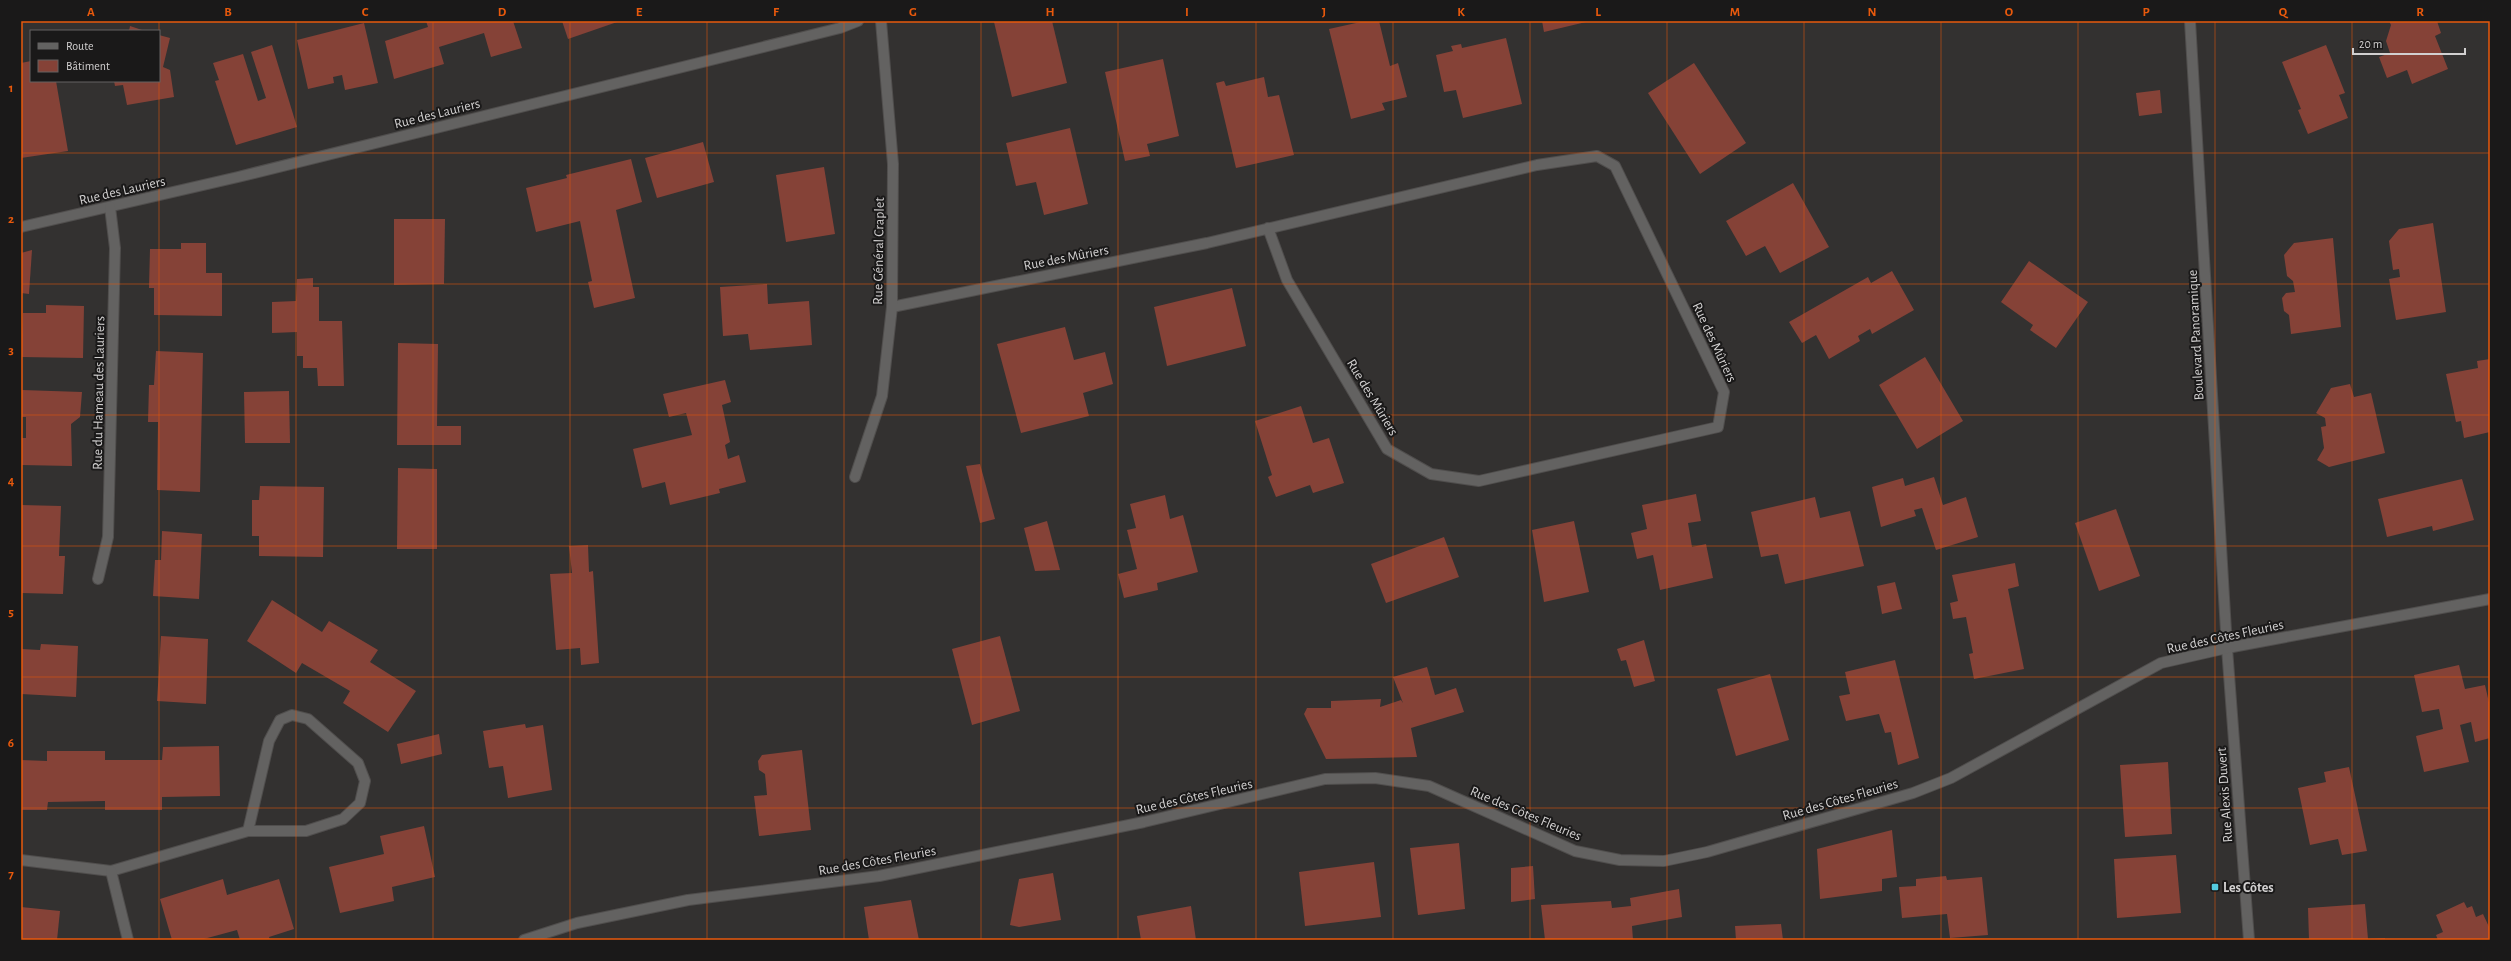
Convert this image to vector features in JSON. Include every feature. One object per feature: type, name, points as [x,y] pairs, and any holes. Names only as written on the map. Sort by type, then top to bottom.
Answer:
[{"type":"street","name":"Rue des Lauriers","points":[[21,226],[110,207],[840,28],[858,21]]},
{"type":"street","name":"Rue Général Craplet","points":[[855,477],[882,396],[892,307],[893,164],[881,21]]},
{"type":"street","name":"Boulevard Panoramique","points":[[2190,21],[2227,648]]},
{"type":"street","name":"Rue des Mûriers","points":[[892,307],[1268,228],[1537,165],[1597,156],[1615,166],[1724,392],[1718,427],[1479,481],[1431,474],[1387,449],[1287,280],[1268,228]]},
{"type":"street","name":"Rue du Hameau des Lauriers","points":[[98,579],[108,537],[115,248],[110,207]]},
{"type":"street","name":"Rue des Côtes Fleuries","points":[[524,940],[577,923],[688,900],[879,876],[1144,822],[1325,779],[1375,778],[1429,786],[1576,851],[1620,860],[1664,861],[1707,852],[1913,793],[1951,778],[2161,663],[2227,648],[2490,599]]},
{"type":"street","name":"Rue Alexis Duvert","points":[[2227,648],[2249,940]]},
{"type":"street","points":[[21,860],[110,871],[248,831],[306,831],[343,819],[360,803],[365,781],[358,763],[308,719],[292,715],[280,720],[269,741],[248,831]]},
{"type":"street","points":[[110,871],[128,940]]},
{"type":"building","points":[[426,21],[513,21],[522,48],[491,57],[484,33],[439,47],[444,64],[394,79],[385,41],[428,27]]},
{"type":"building","points":[[562,21],[620,21],[568,39]]},
{"type":"building","points":[[1052,21],[1067,83],[1012,97],[994,22]]},
{"type":"building","points":[[1365,21],[1379,21],[1390,66],[1398,63],[1407,97],[1382,103],[1385,110],[1351,119],[1329,29]]},
{"type":"building","points":[[1542,21],[1586,21],[1586,22],[1544,32]]},
{"type":"building","points":[[2389,21],[2437,21],[2441,33],[2435,36],[2448,69],[2412,84],[2407,70],[2387,78],[2379,57],[2390,53],[2386,41],[2391,25]]},
{"type":"building","points":[[364,23],[378,83],[345,90],[342,75],[333,77],[334,83],[308,89],[297,40]]},
{"type":"building","points":[[130,26],[142,30],[129,30]]},
{"type":"building","points":[[160,35],[170,38],[163,67],[170,70],[174,97],[127,105],[123,85],[115,86],[114,82],[160,82]]},
{"type":"building","points":[[1506,38],[1522,104],[1463,118],[1456,90],[1444,92],[1436,55],[1453,51],[1451,46],[1461,44],[1462,48]]},
{"type":"building","points":[[272,45],[297,127],[236,145],[215,81],[219,80],[213,63],[243,54],[258,101],[266,98],[251,52]]},
{"type":"building","points":[[2326,45],[2345,93],[2339,95],[2348,118],[2308,134],[2298,110],[2301,109],[2282,62]]},
{"type":"building","points":[[1163,59],[1179,136],[1147,144],[1150,156],[1125,161],[1105,72]]},
{"type":"building","points":[[30,61],[30,82],[56,82],[68,151],[21,158],[21,63]]},
{"type":"building","points":[[1694,63],[1746,143],[1700,174],[1648,93]]},
{"type":"building","points":[[1264,77],[1268,97],[1279,95],[1294,155],[1236,168],[1216,83],[1224,81],[1226,86]]},
{"type":"building","points":[[2160,90],[2162,113],[2139,116],[2136,93]]},
{"type":"building","points":[[1070,128],[1088,204],[1044,215],[1036,182],[1016,186],[1006,143]]},
{"type":"building","points":[[703,142],[714,182],[657,198],[645,158]]},
{"type":"building","points":[[631,159],[642,202],[616,210],[635,298],[594,308],[588,282],[592,281],[580,221],[536,232],[526,188],[567,178],[566,175]]},
{"type":"building","points":[[824,167],[835,234],[786,242],[776,175]]},
{"type":"building","points":[[1793,183],[1829,247],[1780,273],[1765,246],[1746,256],[1726,221]]},
{"type":"building","points":[[394,219],[445,219],[444,284],[394,285]]},
{"type":"building","points":[[2433,223],[2446,312],[2396,320],[2389,279],[2400,277],[2399,269],[2393,270],[2389,241],[2399,229]]},
{"type":"building","points":[[2333,238],[2341,327],[2291,334],[2289,315],[2284,311],[2282,298],[2286,293],[2295,292],[2293,281],[2287,276],[2284,255],[2294,243]]},
{"type":"building","points":[[181,243],[206,243],[206,273],[222,273],[222,316],[154,315],[154,288],[149,288],[150,249],[181,249]]},
{"type":"building","points":[[32,250],[29,294],[21,293],[21,253]]},
{"type":"building","points":[[2029,261],[2088,302],[2056,348],[2030,330],[2033,325],[2001,302]]},
{"type":"building","points":[[1892,271],[1914,310],[1872,334],[1870,329],[1858,336],[1860,341],[1829,359],[1816,335],[1802,343],[1789,322],[1868,277],[1871,283]]},
{"type":"building","points":[[313,278],[313,287],[319,287],[319,321],[342,321],[344,386],[318,386],[317,368],[303,368],[303,356],[297,356],[297,332],[272,333],[272,302],[296,301],[297,279]]},
{"type":"building","points":[[767,284],[768,304],[809,301],[812,345],[750,350],[748,334],[723,336],[720,287]]},
{"type":"building","points":[[1232,288],[1246,346],[1167,366],[1154,307]]},
{"type":"building","points":[[46,305],[84,306],[83,358],[21,357],[23,313],[46,313]]},
{"type":"building","points":[[1065,327],[1074,360],[1105,352],[1113,384],[1083,393],[1089,416],[1021,433],[997,344]]},
{"type":"building","points":[[398,343],[438,344],[437,426],[461,426],[461,445],[397,445]]},
{"type":"building","points":[[156,351],[203,353],[200,492],[157,490],[158,422],[148,422],[149,385],[154,385]]},
{"type":"building","points":[[1925,357],[1963,421],[1917,449],[1879,385]]},
{"type":"building","points":[[2490,359],[2490,432],[2464,438],[2461,421],[2456,422],[2446,374],[2478,368],[2477,361]]},
{"type":"building","points":[[725,380],[731,402],[722,405],[730,442],[725,445],[728,459],[739,455],[746,482],[719,489],[720,493],[670,505],[665,482],[642,488],[633,449],[692,435],[686,413],[669,417],[663,394]]},
{"type":"building","points":[[2350,384],[2354,397],[2371,393],[2385,453],[2329,467],[2317,460],[2324,448],[2321,427],[2326,426],[2325,418],[2316,413],[2331,388]]},
{"type":"building","points":[[22,390],[82,392],[80,417],[71,424],[72,466],[21,465],[21,438],[26,438],[26,417],[21,417]]},
{"type":"building","points":[[289,391],[290,443],[245,443],[244,392]]},
{"type":"building","points":[[1301,406],[1313,443],[1329,438],[1344,483],[1313,493],[1310,485],[1276,497],[1268,477],[1272,475],[1255,421]]},
{"type":"building","points":[[980,464],[995,519],[980,523],[966,466]]},
{"type":"building","points":[[398,468],[437,469],[437,549],[397,549]]},
{"type":"building","points":[[1934,477],[1943,505],[1966,497],[1978,537],[1936,550],[1922,508],[1914,510],[1916,516],[1881,527],[1872,487],[1903,478],[1905,486]]},
{"type":"building","points":[[2462,479],[2474,520],[2433,531],[2432,526],[2387,537],[2378,499]]},
{"type":"building","points":[[260,486],[324,487],[323,557],[259,556],[259,536],[252,536],[252,500],[259,500]]},
{"type":"building","points":[[1696,494],[1701,521],[1688,523],[1692,547],[1706,544],[1713,578],[1660,590],[1653,555],[1637,559],[1631,533],[1647,529],[1642,505]]},
{"type":"building","points":[[1165,495],[1170,519],[1183,515],[1198,572],[1157,583],[1158,590],[1124,598],[1118,574],[1137,569],[1127,530],[1136,528],[1130,504]]},
{"type":"building","points":[[1815,497],[1820,518],[1850,511],[1864,566],[1785,584],[1778,554],[1761,557],[1751,512]]},
{"type":"building","points":[[21,505],[61,506],[59,556],[65,556],[63,594],[21,593]]},
{"type":"building","points":[[2116,509],[2140,576],[2099,591],[2075,523]]},
{"type":"building","points":[[1047,521],[1060,570],[1035,571],[1024,528]]},
{"type":"building","points":[[1574,521],[1589,592],[1544,602],[1532,530]]},
{"type":"building","points":[[162,531],[202,534],[199,599],[153,596],[155,560],[161,560]]},
{"type":"building","points":[[1444,537],[1459,577],[1386,603],[1371,564]]},
{"type":"building","points":[[588,545],[589,572],[593,571],[599,663],[581,665],[580,648],[556,650],[550,574],[572,573],[569,546]]},
{"type":"building","points":[[2015,563],[2019,586],[2008,589],[2024,669],[1974,679],[1969,654],[1973,653],[1966,617],[1953,619],[1950,603],[1958,601],[1952,575]]},
{"type":"building","points":[[1895,582],[1902,609],[1882,614],[1877,586]]},
{"type":"building","points":[[272,600],[322,632],[329,621],[378,650],[370,662],[416,691],[388,732],[343,703],[350,691],[302,663],[296,673],[247,641]]},
{"type":"building","points":[[161,636],[208,639],[206,704],[157,701]]},
{"type":"building","points":[[1000,636],[1020,711],[972,725],[952,649]]},
{"type":"building","points":[[1644,640],[1655,681],[1634,687],[1626,660],[1621,661],[1617,649]]},
{"type":"building","points":[[41,644],[78,646],[76,697],[21,694],[21,649],[40,650]]},
{"type":"building","points":[[1895,660],[1919,758],[1898,765],[1891,732],[1885,733],[1879,714],[1846,721],[1839,696],[1850,694],[1845,672]]},
{"type":"building","points":[[2459,665],[2465,689],[2485,685],[2490,707],[2490,738],[2475,742],[2471,722],[2460,725],[2469,762],[2424,772],[2416,736],[2443,729],[2439,709],[2422,712],[2414,675]]},
{"type":"building","points":[[1427,667],[1435,695],[1456,688],[1464,712],[1411,728],[1417,757],[1326,759],[1304,714],[1307,708],[1331,708],[1331,701],[1381,699],[1380,707],[1401,700],[1403,703],[1393,677]]},
{"type":"building","points":[[1770,674],[1789,740],[1736,756],[1717,689]]},
{"type":"building","points":[[525,724],[526,728],[543,725],[552,790],[508,798],[503,766],[489,768],[483,731]]},
{"type":"building","points":[[439,734],[442,754],[401,764],[397,744]]},
{"type":"building","points":[[219,746],[220,796],[162,797],[162,810],[105,810],[105,801],[48,802],[47,810],[21,810],[21,760],[47,761],[47,751],[105,751],[105,760],[162,760],[163,747]]},
{"type":"building","points":[[802,750],[811,830],[759,836],[754,796],[767,795],[765,774],[759,770],[758,761],[762,755]]},
{"type":"building","points":[[2168,762],[2172,834],[2125,837],[2120,765]]},
{"type":"building","points":[[2349,767],[2367,851],[2342,855],[2338,839],[2310,845],[2298,788],[2326,782],[2324,772]]},
{"type":"building","points":[[424,826],[435,877],[392,887],[394,901],[340,913],[329,867],[384,854],[380,836]]},
{"type":"building","points":[[1892,830],[1897,877],[1882,879],[1882,891],[1820,899],[1817,849]]},
{"type":"building","points":[[1459,843],[1465,909],[1418,915],[1410,848]]},
{"type":"building","points":[[2176,855],[2181,913],[2117,918],[2114,859]]},
{"type":"building","points":[[1374,862],[1381,917],[1305,926],[1299,872]]},
{"type":"building","points":[[1533,866],[1535,899],[1511,902],[1511,868]]},
{"type":"building","points":[[1053,873],[1061,920],[1019,927],[1010,925],[1019,879]]},
{"type":"building","points":[[1946,876],[1947,880],[1982,877],[1988,935],[1950,938],[1947,914],[1902,918],[1899,887],[1916,886],[1916,879]]},
{"type":"building","points":[[223,879],[227,895],[279,879],[294,929],[269,937],[270,940],[240,940],[237,930],[200,940],[172,940],[160,899]]},
{"type":"building","points":[[1679,889],[1682,917],[1632,926],[1633,940],[1545,940],[1541,905],[1611,901],[1612,908],[1631,906],[1630,898]]},
{"type":"building","points":[[911,900],[919,940],[869,940],[864,907]]},
{"type":"building","points":[[2464,902],[2467,908],[2472,906],[2476,917],[2483,914],[2490,929],[2490,940],[2438,940],[2436,935],[2443,932],[2436,915]]},
{"type":"building","points":[[2365,904],[2368,939],[2385,938],[2385,940],[2309,940],[2308,908]]},
{"type":"building","points":[[1191,906],[1196,940],[1141,940],[1137,916]]},
{"type":"building","points":[[21,907],[60,911],[57,940],[21,940]]},
{"type":"building","points":[[1781,924],[1783,940],[1736,940],[1735,926]]},
{"type":"place","name":"Les Côtes","points":[[2215,887]]}]
